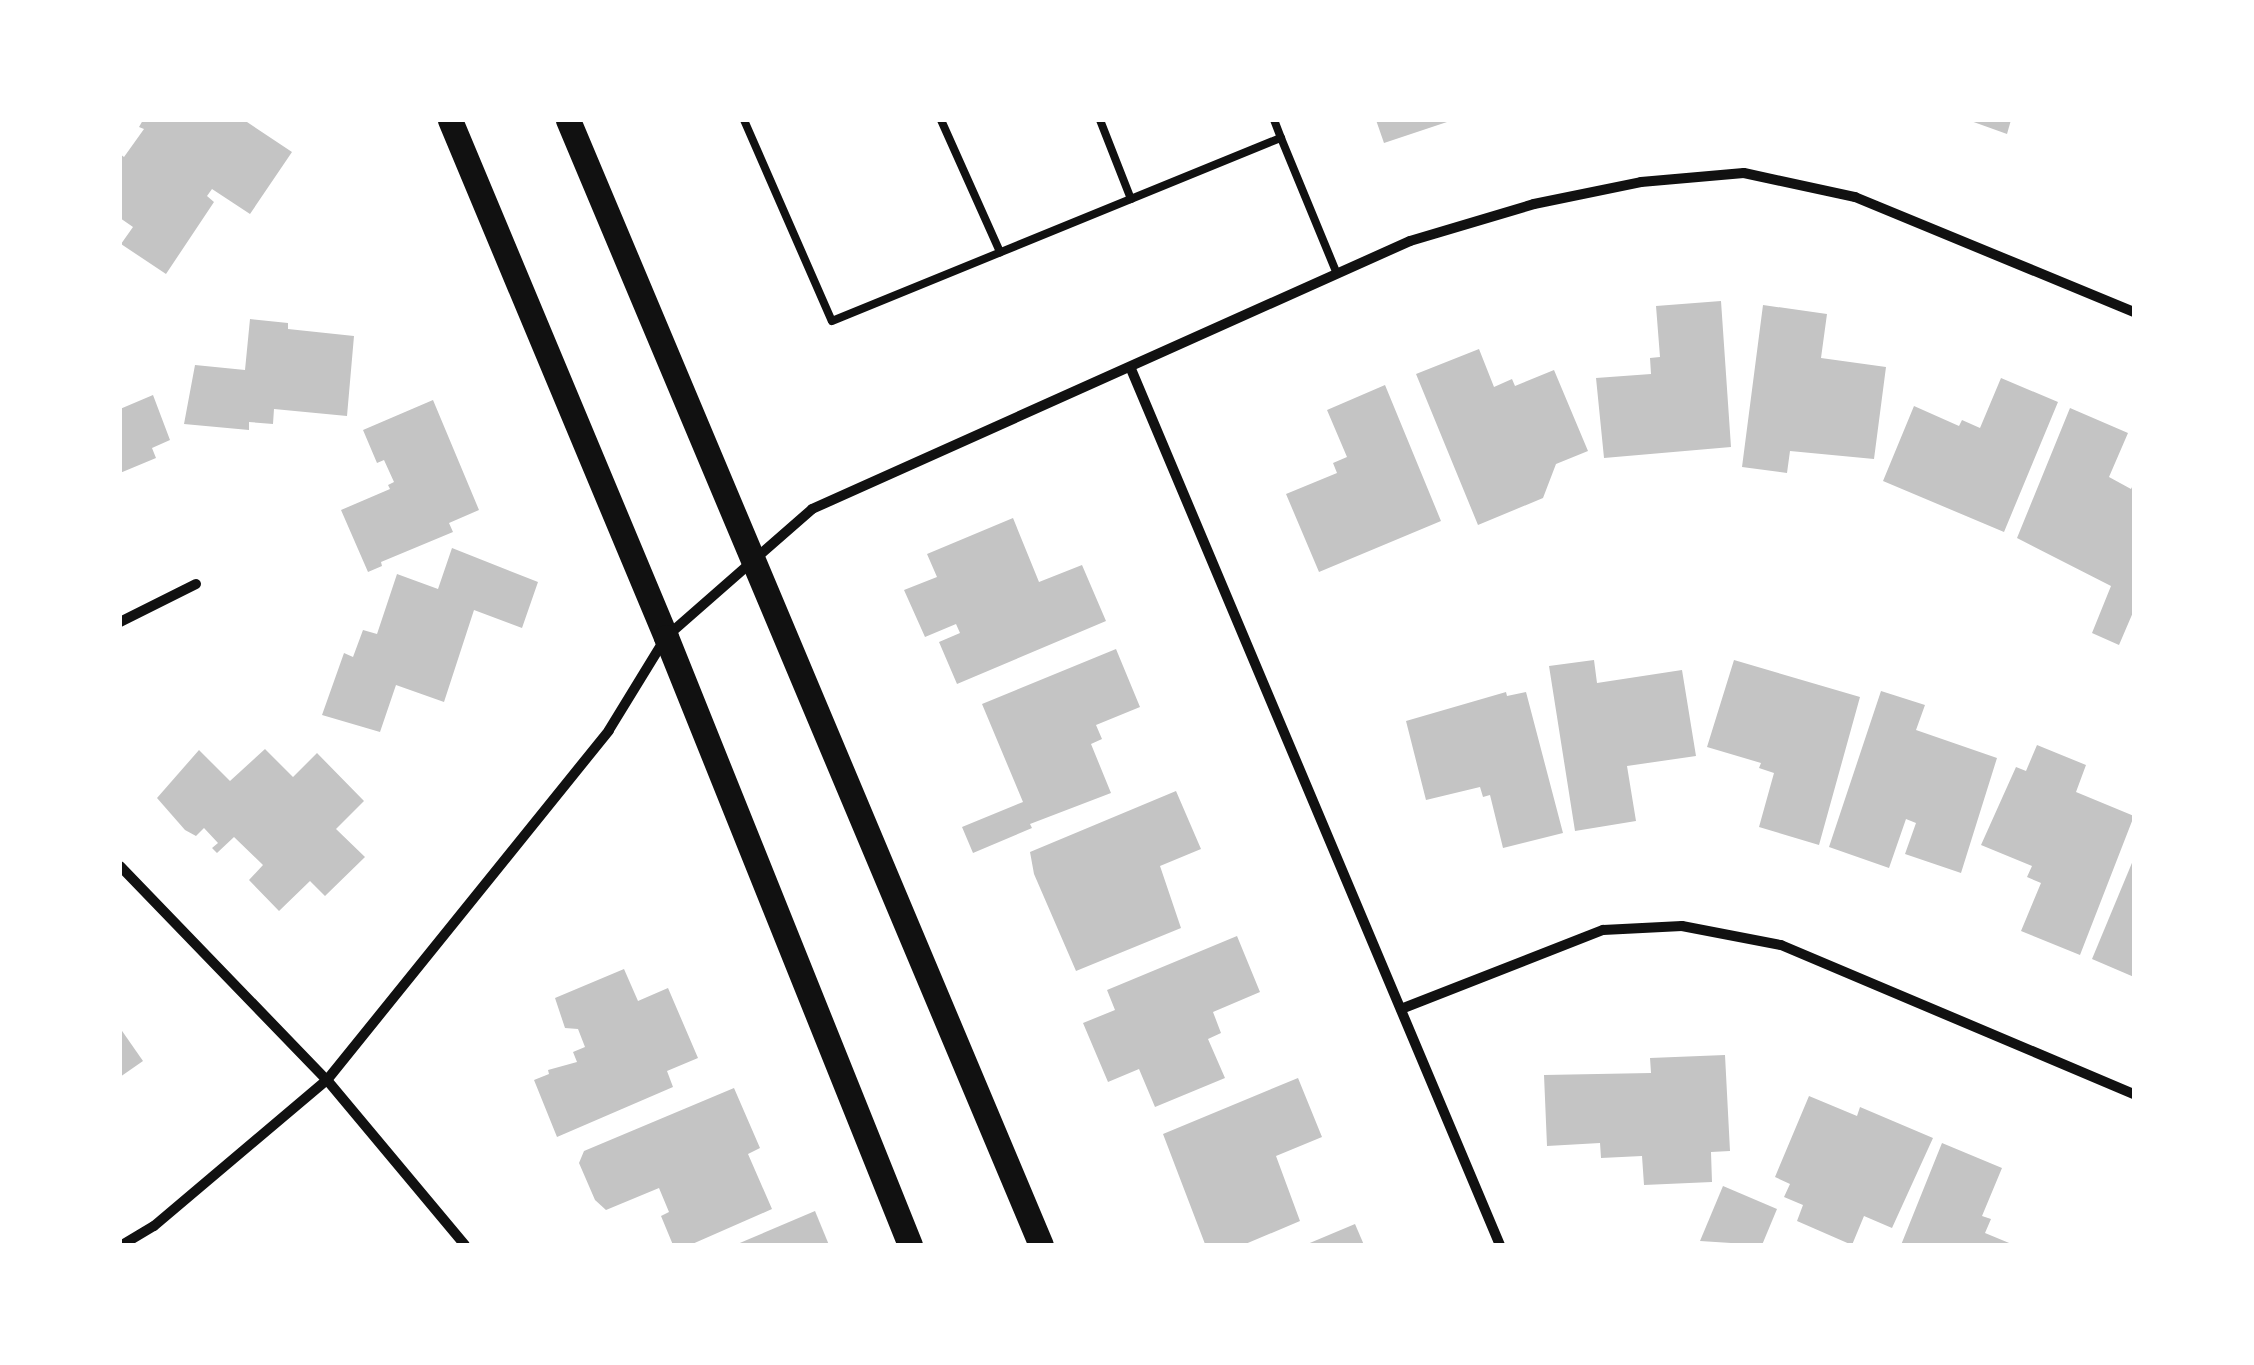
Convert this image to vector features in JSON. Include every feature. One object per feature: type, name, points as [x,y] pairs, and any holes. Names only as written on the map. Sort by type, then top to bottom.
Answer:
[{"type":"main road","points":[[450,120],[666,637],[910,1245]]},
{"type":"main road","points":[[568,120],[1042,1245]]},
{"type":"street","points":[[122,1245],[154,1226],[327,1080],[609,730],[666,637],[812,509],[1132,369],[1410,241],[1534,204],[1641,182],[1744,174],[1855,196],[2134,312]]},
{"type":"street","points":[[1132,369],[1500,1245]]},
{"type":"street","points":[[120,622],[196,584]]},
{"type":"street","points":[[120,866],[327,1080],[465,1245]]},
{"type":"street","points":[[1401,1009],[1603,930],[1682,926],[1781,945],[2134,1094]]},
{"type":"lane","points":[[744,120],[832,321],[1282,138]]},
{"type":"lane","points":[[942,120],[1000,252]]},
{"type":"lane","points":[[1100,120],[1131,198]]},
{"type":"lane","points":[[1274,120],[1338,274]]},
{"type":"building","points":[[143,120],[244,120],[292,152],[250,214],[212,189],[207,196],[214,202],[166,274],[121,244],[133,227],[120,218],[120,154],[124,157],[144,129],[139,127]]},
{"type":"building","points":[[1376,120],[1449,120],[1450,121],[1384,143]]},
{"type":"building","points":[[1968,120],[2011,120],[2007,134]]},
{"type":"building","points":[[1721,301],[1731,447],[1604,458],[1596,378],[1651,374],[1650,358],[1660,357],[1656,306]]},
{"type":"building","points":[[1763,305],[1827,314],[1821,358],[1886,367],[1874,459],[1790,451],[1787,473],[1742,467]]},
{"type":"building","points":[[250,319],[288,323],[288,329],[354,336],[347,416],[274,409],[273,424],[249,422],[249,430],[184,424],[195,365],[245,370]]},
{"type":"building","points":[[1479,349],[1494,387],[1512,379],[1515,386],[1554,370],[1588,451],[1556,464],[1543,498],[1478,525],[1416,374]]},
{"type":"building","points":[[2001,378],[2058,402],[2004,532],[1883,481],[1914,406],[1959,426],[1962,420],[1980,428]]},
{"type":"building","points":[[1385,385],[1441,521],[1319,572],[1286,494],[1337,473],[1333,463],[1347,457],[1327,410]]},
{"type":"building","points":[[153,395],[170,440],[152,448],[156,458],[120,473],[120,409]]},
{"type":"building","points":[[433,400],[479,510],[449,523],[453,532],[381,562],[382,566],[368,572],[341,510],[390,489],[388,485],[394,482],[384,460],[377,463],[363,430]]},
{"type":"building","points":[[2070,408],[2128,433],[2109,477],[2131,489],[2134,483],[2134,610],[2119,645],[2092,633],[2111,586],[2017,538]]},
{"type":"building","points":[[1013,518],[1039,582],[1082,565],[1106,621],[957,684],[939,642],[960,633],[956,624],[925,637],[904,590],[937,577],[927,554]]},
{"type":"building","points":[[452,548],[538,582],[522,628],[474,610],[444,702],[396,685],[380,732],[322,715],[344,653],[353,657],[363,630],[377,634],[397,574],[438,589]]},
{"type":"building","points":[[1116,649],[1140,707],[1096,725],[1102,739],[1091,744],[1111,793],[1030,824],[1032,828],[973,853],[962,827],[1023,802],[982,704]]},
{"type":"building","points":[[1594,660],[1597,683],[1682,670],[1696,756],[1627,766],[1636,821],[1575,831],[1549,666]]},
{"type":"building","points":[[1734,660],[1860,697],[1819,845],[1759,827],[1774,773],[1759,768],[1761,763],[1707,747]]},
{"type":"building","points":[[1881,691],[1925,705],[1916,730],[1997,758],[1961,873],[1905,854],[1916,823],[1906,819],[1889,868],[1829,847]]},
{"type":"building","points":[[1506,692],[1507,696],[1526,692],[1563,833],[1503,848],[1490,795],[1483,797],[1480,787],[1426,800],[1406,721]]},
{"type":"building","points":[[2037,745],[2086,765],[2076,792],[2134,816],[2080,955],[2021,931],[2041,883],[2027,877],[2032,866],[1981,845],[2016,767],[2026,771]]},
{"type":"building","points":[[265,749],[293,777],[317,753],[364,801],[336,829],[365,857],[325,896],[310,881],[279,911],[249,880],[263,865],[234,837],[217,853],[212,848],[218,843],[204,828],[196,836],[185,830],[157,798],[199,750],[230,781]]},
{"type":"building","points":[[1176,791],[1201,849],[1160,866],[1181,928],[1076,971],[1034,874],[1030,852]]},
{"type":"building","points":[[2134,858],[2134,977],[2092,959]]},
{"type":"building","points":[[1237,936],[1260,992],[1213,1012],[1221,1033],[1208,1039],[1225,1078],[1155,1107],[1139,1069],[1108,1082],[1083,1023],[1115,1010],[1107,990]]},
{"type":"building","points":[[624,969],[638,1001],[668,988],[698,1058],[667,1071],[673,1087],[557,1137],[534,1080],[549,1074],[548,1070],[577,1062],[573,1052],[585,1047],[578,1029],[565,1028],[555,998]]},
{"type":"building","points":[[120,1028],[143,1061],[120,1077]]},
{"type":"building","points":[[1725,1055],[1730,1151],[1711,1152],[1712,1182],[1644,1185],[1642,1156],[1601,1158],[1600,1143],[1547,1146],[1544,1075],[1651,1073],[1650,1058]]},
{"type":"building","points":[[1298,1078],[1322,1137],[1276,1156],[1300,1221],[1243,1245],[1205,1244],[1163,1134]]},
{"type":"building","points":[[734,1088],[760,1148],[748,1154],[772,1209],[690,1245],[673,1245],[661,1216],[669,1212],[659,1188],[606,1210],[595,1200],[579,1163],[584,1151]]},
{"type":"building","points":[[1809,1096],[1857,1116],[1860,1107],[1933,1138],[1892,1228],[1864,1216],[1852,1245],[1797,1221],[1803,1205],[1784,1197],[1790,1184],[1775,1177]]},
{"type":"building","points":[[1942,1143],[2002,1168],[1982,1216],[1991,1219],[1985,1233],[2014,1245],[1901,1245]]},
{"type":"building","points":[[1723,1186],[1777,1209],[1762,1245],[1700,1241]]},
{"type":"building","points":[[815,1211],[829,1245],[735,1245]]},
{"type":"building","points":[[1355,1224],[1364,1245],[1305,1245]]}]
